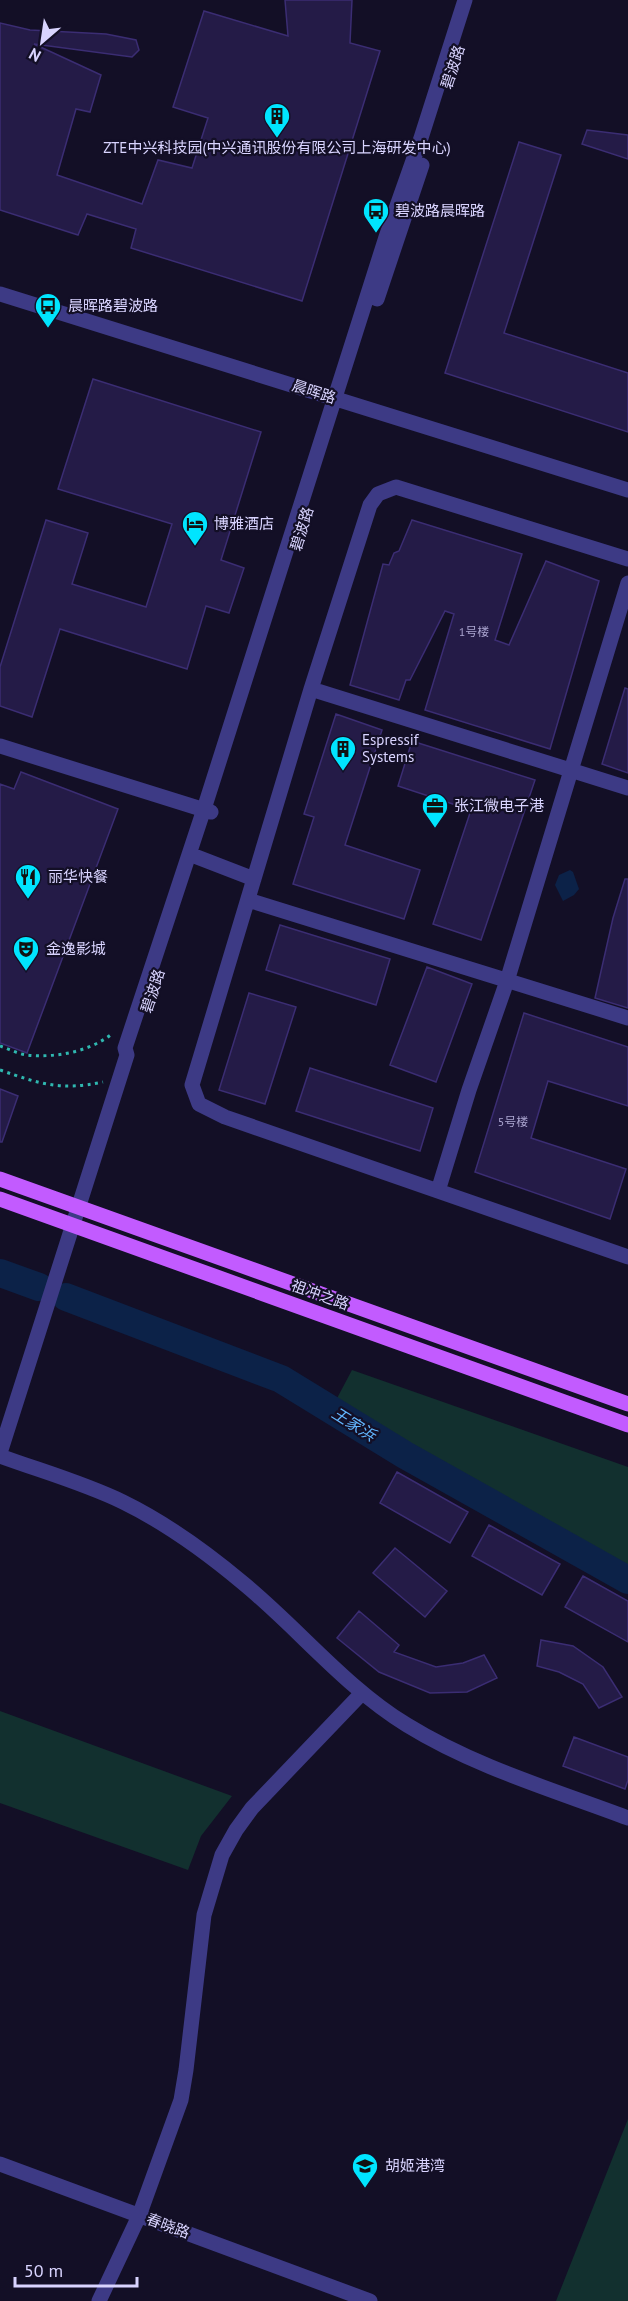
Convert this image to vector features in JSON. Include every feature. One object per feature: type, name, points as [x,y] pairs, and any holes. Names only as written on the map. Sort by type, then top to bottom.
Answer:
[{"type":"main road","name":"祖冲之路","points":[[0,1179],[628,1404]]},
{"type":"main road","name":"祖冲之路","points":[[0,1199],[628,1425]]},
{"type":"street","name":"碧波路","points":[[0,1454],[120,1079],[127,1055],[125,1048],[208,810],[339,400],[386,237],[421,138],[465,0]]},
{"type":"street","name":"碧波路","points":[[339,400],[410,202],[474,0]]},
{"type":"street","name":"晨晖路","points":[[0,294],[628,490]]},
{"type":"street","points":[[628,559],[396,487],[378,494],[370,506],[310,689],[192,1085],[199,1104],[225,1117],[628,1257]]},
{"type":"street","points":[[438,1191],[469,1090],[507,981],[628,584]]},
{"type":"street","points":[[310,689],[628,788]]},
{"type":"street","points":[[0,746],[208,810]]},
{"type":"street","name":"碧波路","points":[[127,1055],[133,1051],[197,857],[208,810]]},
{"type":"street","points":[[197,857],[254,879]]},
{"type":"street","points":[[248,900],[628,1018]]},
{"type":"street","points":[[0,1454],[123,1502],[162,1523],[244,1584],[362,1693],[406,1725],[452,1750],[628,1818]]},
{"type":"street","points":[[99,2301],[139,2216],[181,2100],[204,1916],[222,1855],[252,1808],[362,1693]]},
{"type":"street","name":"春晓路","points":[[0,2164],[370,2301]]},
{"type":"path","points":[[0,1046],[25,1055],[66,1054],[91,1046],[117,1029]]},
{"type":"path","points":[[0,1070],[37,1083],[64,1088],[120,1079]]},
{"type":"green space","points":[[352,1370],[628,1467],[628,1592],[326,1419]]},
{"type":"green space","points":[[0,1711],[232,1796],[201,1836],[188,1870],[0,1803]]},
{"type":"green space","points":[[628,2119],[628,2301],[556,2301]]},
{"type":"water","points":[[570,870],[573,872],[579,889],[563,901],[555,885],[559,875]]},
{"type":"building","name":"ZTE中兴科技园(中兴通讯股份有限公司上海研发中心)","points":[[285,0],[352,0],[350,43],[380,51],[302,301],[131,248],[136,229],[87,214],[78,235],[0,210],[0,23],[30,30],[106,34],[136,40],[139,50],[132,57],[34,44],[101,75],[90,112],[76,109],[57,175],[142,204],[158,160],[192,168],[208,118],[173,107],[204,11],[288,36]]},
{"type":"building","points":[[587,130],[628,135],[628,159],[582,144]]},
{"type":"building","points":[[519,142],[561,155],[504,333],[628,373],[628,432],[445,373]]},
{"type":"building","name":"博雅酒店","points":[[93,379],[261,432],[221,560],[244,568],[229,613],[206,606],[187,669],[60,629],[32,717],[0,706],[0,667],[46,520],[88,533],[72,584],[146,607],[172,524],[58,489]]},
{"type":"building","points":[[412,520],[522,554],[495,640],[509,645],[546,561],[599,581],[550,749],[425,710],[454,614],[445,611],[410,680],[406,680],[399,700],[350,685],[383,564],[389,565],[394,553],[399,551]]},
{"type":"building","points":[[625,688],[628,689],[628,773],[602,764]]},
{"type":"building","points":[[336,714],[382,730],[345,845],[420,870],[404,919],[293,884],[314,817],[304,814]]},
{"type":"building","points":[[412,741],[535,780],[481,940],[433,924],[471,810],[398,786]]},
{"type":"building","points":[[21,772],[118,809],[27,1053],[0,1043],[0,784],[14,789]]},
{"type":"building","points":[[625,879],[628,879],[628,1008],[595,998],[613,918]]},
{"type":"building","points":[[280,925],[390,959],[376,1005],[266,970]]},
{"type":"building","points":[[427,967],[472,984],[436,1082],[390,1065]]},
{"type":"building","points":[[249,993],[296,1007],[265,1104],[219,1090]]},
{"type":"building","points":[[524,1013],[628,1047],[628,1106],[548,1081],[531,1138],[626,1169],[610,1219],[475,1172]]},
{"type":"building","points":[[310,1068],[433,1108],[420,1151],[296,1111]]},
{"type":"building","points":[[0,1089],[18,1096],[2,1142],[0,1142]]},
{"type":"building","points":[[397,1472],[468,1512],[450,1543],[380,1503]]},
{"type":"building","points":[[489,1525],[560,1564],[542,1595],[472,1556]]},
{"type":"building","points":[[395,1548],[447,1591],[425,1617],[373,1573]]},
{"type":"building","points":[[583,1576],[628,1601],[628,1642],[565,1607]]},
{"type":"building","points":[[359,1611],[399,1645],[394,1652],[436,1667],[463,1663],[484,1655],[497,1678],[467,1692],[430,1693],[379,1672],[337,1638]]},
{"type":"building","points":[[541,1640],[573,1646],[603,1667],[622,1697],[599,1708],[583,1684],[559,1672],[537,1666]]},
{"type":"building","points":[[574,1737],[628,1757],[628,1780],[625,1789],[563,1766]]},
{"type":"waterway","name":"王家浜","points":[[0,1273],[39,1287]]},
{"type":"waterway","name":"王家浜","points":[[66,1297],[281,1379],[405,1455],[628,1580]]},
{"type":"place","name":"ZTE中兴科技园(中兴通讯股份有限公司上海研发中心)","points":[[277,139]]},
{"type":"place","name":"碧波路晨晖路","points":[[376,234]]},
{"type":"place","name":"晨晖路碧波路","points":[[48,329]]},
{"type":"place","name":"博雅酒店","points":[[195,547]]},
{"type":"place","name":"Espressif Systems","points":[[343,772]]},
{"type":"place","name":"张江微电子港","points":[[435,829]]},
{"type":"place","name":"丽华快餐","points":[[28,900]]},
{"type":"place","name":"金逸影城","points":[[26,972]]},
{"type":"place","name":"胡姬港湾","points":[[365,2189]]}]
